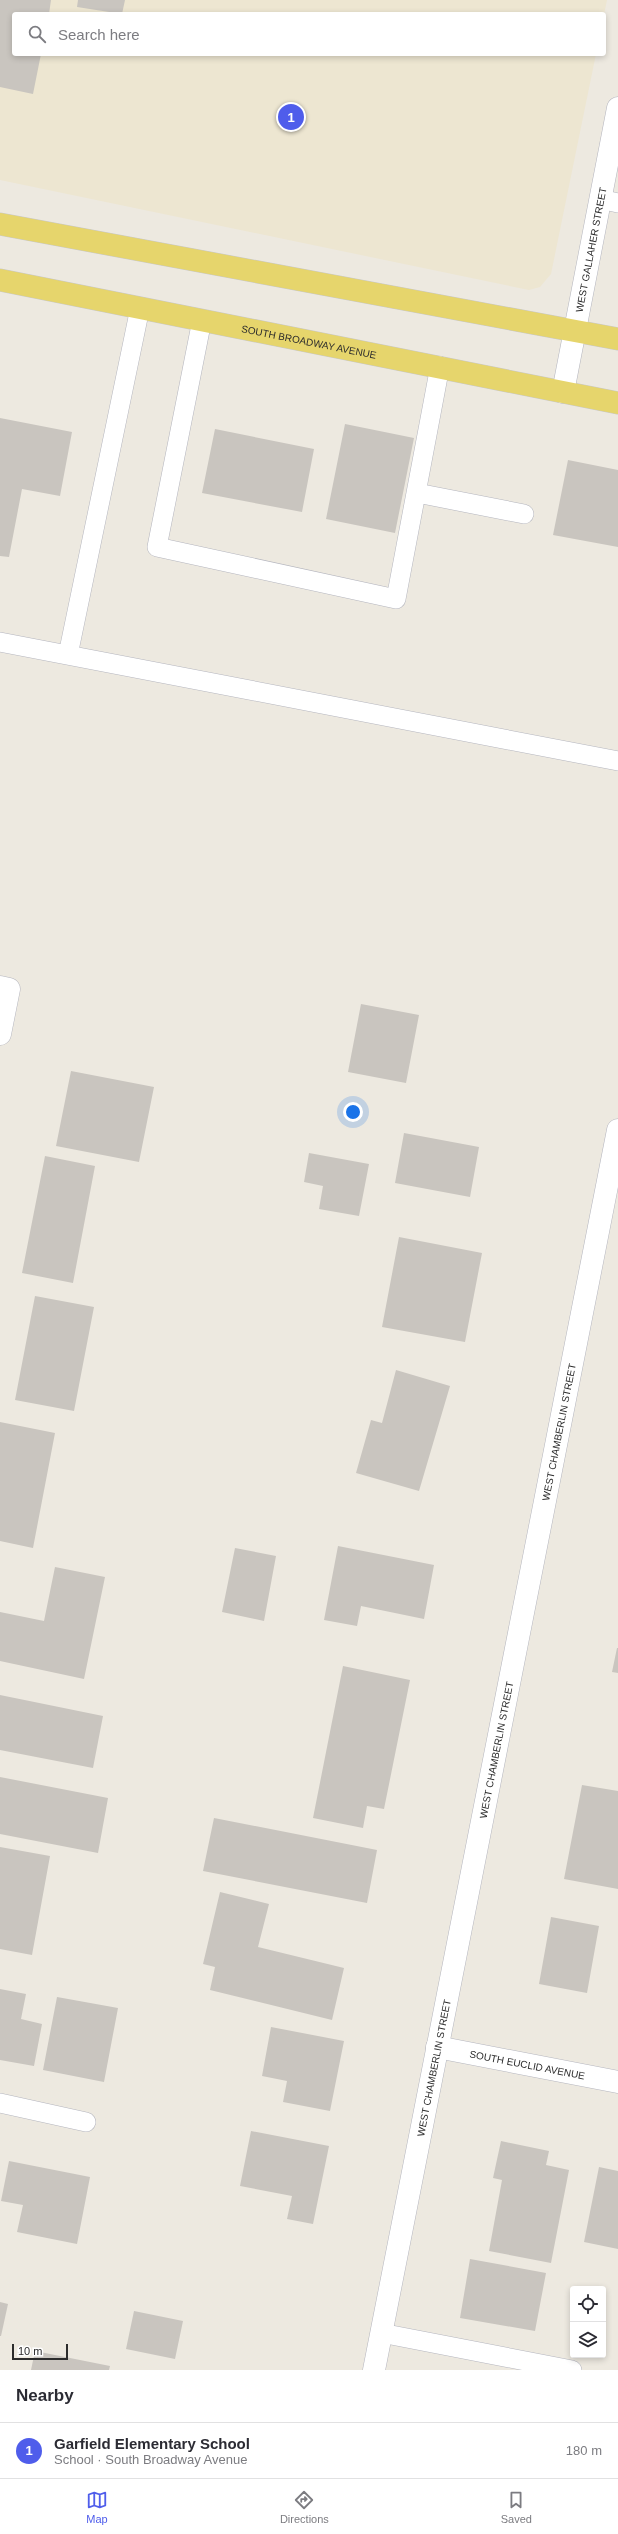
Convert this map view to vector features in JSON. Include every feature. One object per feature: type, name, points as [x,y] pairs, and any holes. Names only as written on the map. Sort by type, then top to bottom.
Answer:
[{"type":"main road","points":[[0,224],[618,339]]},
{"type":"main road","name":"SOUTH BROADWAY AVENUE","points":[[0,280],[440,366],[618,403]]},
{"type":"street","name":"WEST GALLAHER STREET","points":[[563,392],[574,331],[609,201],[618,108]]},
{"type":"street","points":[[0,1034],[4,988]]},
{"type":"street","name":"WEST CHAMBERLIN STREET","points":[[374,2370],[618,1130]]},
{"type":"street","name":"SOUTH EUCLID AVENUE","points":[[437,2047],[618,2082]]},
{"type":"lane","points":[[68,655],[140,308]]},
{"type":"lane","points":[[202,320],[157,547],[396,599],[418,493],[440,366]]},
{"type":"lane","points":[[418,493],[524,514]]},
{"type":"lane","points":[[0,642],[618,761]]},
{"type":"lane","points":[[0,2103],[86,2122]]},
{"type":"lane","points":[[381,2333],[572,2370]]},
{"type":"shaded area","points":[[0,0],[607,0],[605,12],[12,12],[12,56],[596,56],[551,274],[540,287],[529,290],[0,180]]},
{"type":"building","points":[[0,0],[51,0],[49,12],[12,12],[12,56],[41,56],[33,94],[0,87]]},
{"type":"building","points":[[78,0],[125,0],[122,12],[109,12],[77,7]]},
{"type":"building","points":[[0,418],[72,432],[60,496],[22,489],[9,557],[0,556]]},
{"type":"building","points":[[345,424],[414,438],[395,533],[326,519]]},
{"type":"building","points":[[215,429],[314,449],[302,512],[202,493]]},
{"type":"building","points":[[568,460],[618,470],[618,547],[553,535]]},
{"type":"building","points":[[361,1004],[419,1015],[406,1083],[348,1072]]},
{"type":"building","points":[[71,1071],[154,1087],[139,1162],[56,1146]]},
{"type":"building","points":[[404,1133],[479,1147],[470,1197],[395,1183]]},
{"type":"building","points":[[309,1153],[369,1164],[359,1216],[319,1209],[323,1186],[304,1182]]},
{"type":"building","points":[[45,1156],[95,1166],[73,1283],[22,1273]]},
{"type":"building","points":[[399,1237],[482,1253],[465,1342],[382,1327]]},
{"type":"building","points":[[35,1296],[94,1307],[74,1411],[15,1400]]},
{"type":"building","points":[[396,1370],[450,1386],[419,1491],[356,1473],[371,1420],[382,1423]]},
{"type":"building","points":[[0,1422],[55,1433],[33,1548],[0,1541]]},
{"type":"building","points":[[338,1546],[434,1565],[424,1619],[361,1606],[357,1626],[324,1620]]},
{"type":"building","points":[[235,1548],[276,1556],[264,1621],[222,1612]]},
{"type":"building","points":[[55,1567],[105,1577],[84,1679],[0,1661],[0,1612],[44,1621]]},
{"type":"building","points":[[618,1648],[618,1673],[612,1672]]},
{"type":"building","points":[[343,1666],[410,1680],[384,1809],[367,1806],[363,1828],[313,1818]]},
{"type":"building","points":[[0,1695],[103,1716],[93,1768],[0,1750]]},
{"type":"building","points":[[0,1777],[108,1798],[98,1853],[0,1834]]},
{"type":"building","points":[[582,1785],[618,1791],[618,1889],[564,1879]]},
{"type":"building","points":[[214,1818],[377,1850],[367,1903],[203,1871]]},
{"type":"building","points":[[0,1847],[50,1856],[32,1955],[0,1949]]},
{"type":"building","points":[[220,1892],[269,1904],[258,1947],[344,1968],[332,2020],[210,1990],[215,1967],[203,1964]]},
{"type":"building","points":[[551,1917],[599,1926],[587,1993],[539,1984]]},
{"type":"building","points":[[0,1989],[26,1994],[21,2019],[42,2024],[34,2066],[0,2060]]},
{"type":"building","points":[[57,1997],[118,2008],[104,2082],[43,2070]]},
{"type":"building","points":[[271,2027],[344,2041],[330,2111],[283,2102],[287,2081],[262,2076]]},
{"type":"building","points":[[251,2131],[329,2146],[313,2224],[287,2219],[292,2196],[240,2186]]},
{"type":"building","points":[[501,2141],[549,2151],[546,2165],[569,2170],[551,2263],[489,2251],[502,2180],[493,2178]]},
{"type":"building","points":[[9,2161],[90,2177],[77,2244],[17,2232],[23,2205],[1,2201]]},
{"type":"building","points":[[599,2167],[618,2171],[618,2249],[584,2242]]},
{"type":"building","points":[[470,2259],[546,2273],[535,2331],[460,2318]]},
{"type":"building","points":[[0,2302],[8,2304],[1,2336],[0,2336]]},
{"type":"building","points":[[134,2311],[183,2321],[175,2359],[126,2349]]},
{"type":"building","points":[[35,2351],[110,2366],[109,2370],[31,2370]]},
{"type":"place","name":"Garfield Elementary School","points":[[291,117]]}]
